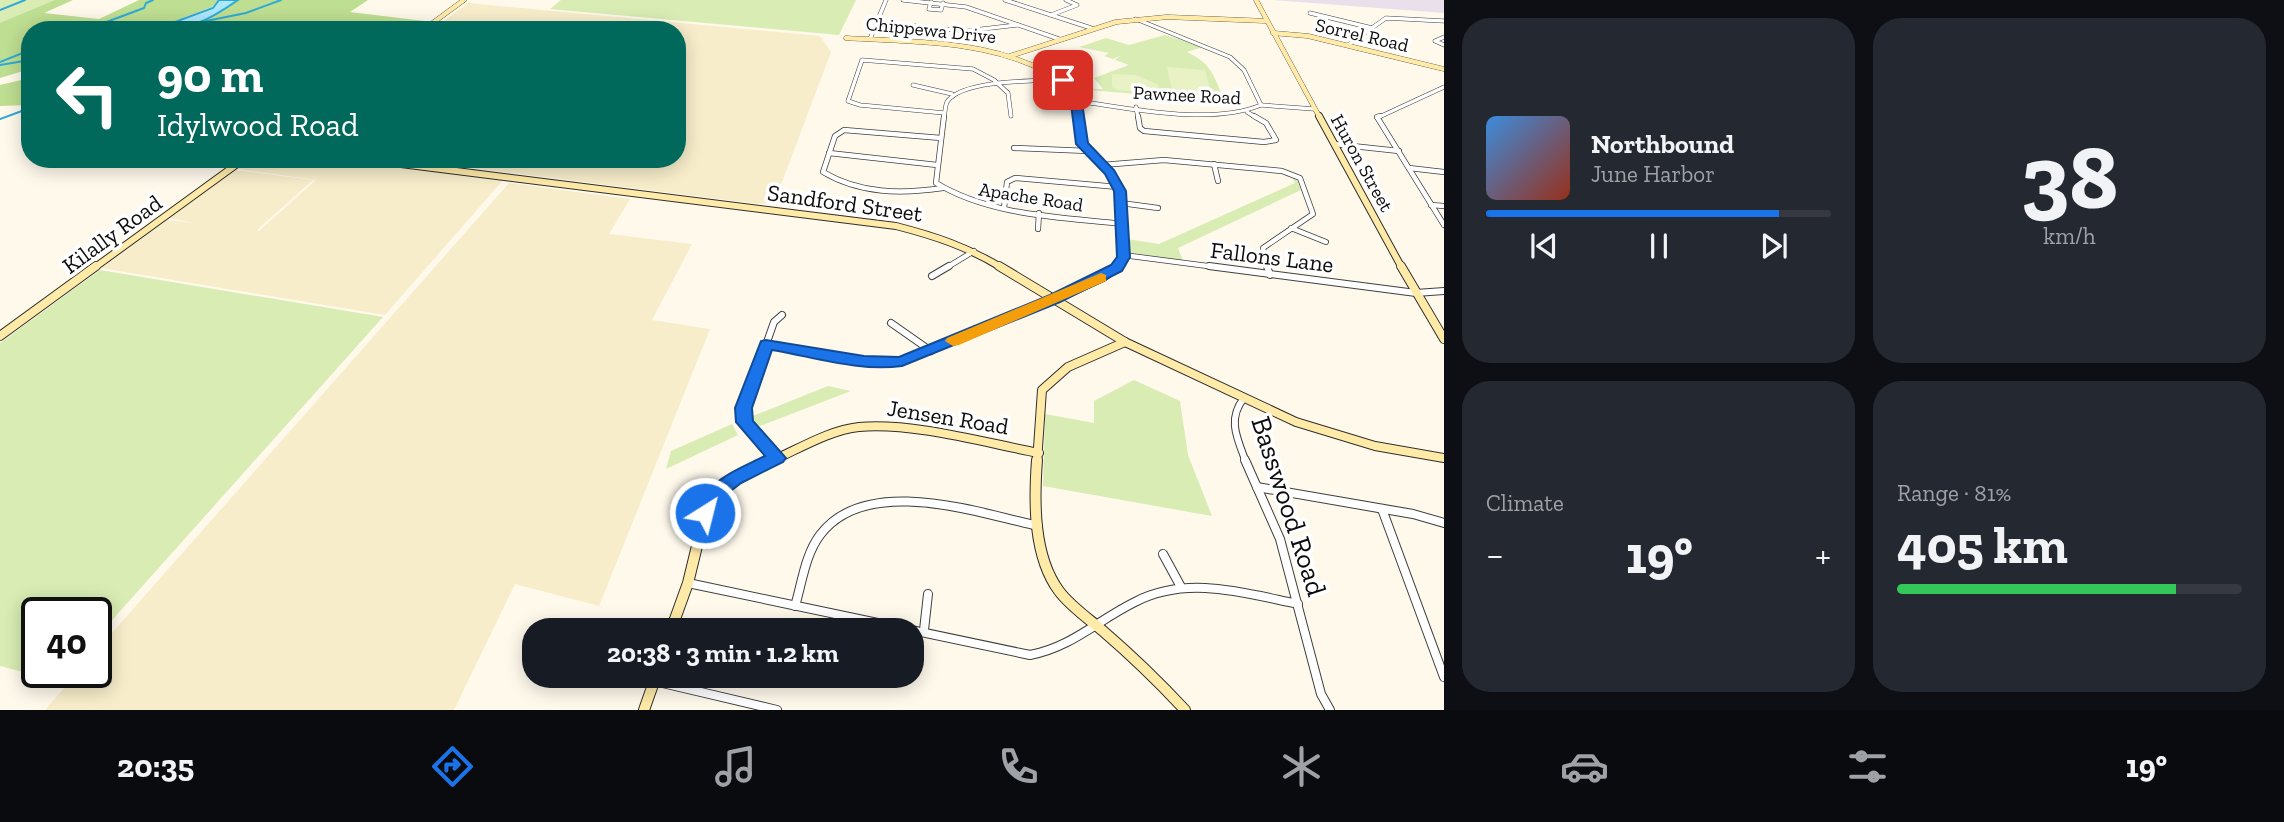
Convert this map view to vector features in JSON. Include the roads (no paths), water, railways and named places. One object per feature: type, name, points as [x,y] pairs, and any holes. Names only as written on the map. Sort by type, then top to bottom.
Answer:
[{"type":"street","points":[[435,21],[464,0]]},
{"type":"street","points":[[870,40],[886,0]]},
{"type":"street","points":[[903,0],[966,7],[1059,39]]},
{"type":"street","points":[[1005,0],[1091,28]]},
{"type":"street","points":[[1051,15],[1077,5],[1066,0]]},
{"type":"street","name":"Huron Street","points":[[1256,0],[1416,293],[1444,339]]},
{"type":"street","points":[[931,2],[929,9],[935,11],[941,10],[943,3]]},
{"type":"street","points":[[1310,13],[1371,28]]},
{"type":"street","points":[[1010,56],[1091,28],[1136,19],[1214,17],[1267,21]]},
{"type":"street","points":[[1348,46],[1386,18],[1444,21]]},
{"type":"street","name":"Pawnee Road","points":[[1076,101],[1217,114],[1247,112],[1261,105],[1242,68],[1234,61],[1212,49],[1154,30],[1136,19]]},
{"type":"street","points":[[876,22],[981,31],[1002,30],[1018,25]]},
{"type":"street","name":"Sorrel Road","points":[[1273,33],[1308,36],[1444,69]]},
{"type":"street","points":[[1444,37],[1435,41],[1444,45]]},
{"type":"street","name":"Chippewa Drive","points":[[846,38],[976,48],[1043,68],[1063,80]]},
{"type":"street","points":[[944,113],[860,105],[848,101],[862,60],[964,67],[983,73],[1011,99],[1011,116]]},
{"type":"street","points":[[766,344],[886,363],[902,361],[1055,299],[1117,268],[1124,255],[1118,187],[1079,136],[1073,89],[1063,80],[975,87],[952,94],[913,85]]},
{"type":"street","points":[[1444,87],[1377,117],[1444,225]]},
{"type":"street","points":[[943,188],[936,183],[937,166],[946,103],[952,94]]},
{"type":"street","points":[[1261,105],[1314,109]]},
{"type":"street","points":[[1136,107],[1140,128],[1144,131],[1264,142],[1276,140],[1266,123],[1247,112]]},
{"type":"street","points":[[941,138],[844,130],[835,136],[823,172],[848,185],[915,192],[943,188]]},
{"type":"street","points":[[1334,144],[1399,151]]},
{"type":"street","points":[[1014,148],[1088,151]]},
{"type":"street","points":[[829,153],[937,166]]},
{"type":"street","points":[[1102,165],[1164,160],[1282,171],[1300,178],[1313,214],[1264,248],[1263,257],[1270,275]]},
{"type":"street","points":[[1214,164],[1219,181]]},
{"type":"street","name":"Kilally Road","points":[[0,336],[232,168]]},
{"type":"street","name":"Sandford Street","points":[[434,168],[896,226],[940,237],[974,251],[1125,342],[1296,422],[1353,440],[1444,458]]},
{"type":"street","points":[[1409,169],[1444,172]]},
{"type":"street","points":[[1004,208],[1007,182],[1015,178],[1118,187]]},
{"type":"street","name":"Apache Road","points":[[943,188],[963,200],[1122,224]]},
{"type":"street","points":[[1121,203],[1158,208]]},
{"type":"street","points":[[1431,205],[1444,206]]},
{"type":"street","points":[[1038,229],[1039,213]]},
{"type":"street","points":[[1292,228],[1326,242]]},
{"type":"street","points":[[933,276],[974,251]]},
{"type":"street","name":"Fallons Lane","points":[[1124,255],[1416,293],[1444,292]]},
{"type":"street","points":[[777,458],[744,422],[744,408],[774,322],[782,315]]},
{"type":"street","points":[[891,323],[931,351]]},
{"type":"street","points":[[1125,342],[1060,371],[1048,380],[1042,390],[1038,526],[1040,550],[1049,577],[1072,606],[1148,671],[1185,710]]},
{"type":"street","name":"Basswood Road","points":[[1244,398],[1235,409],[1233,425],[1280,539],[1321,694],[1330,710]]},
{"type":"street","name":"Jensen Road","points":[[675,618],[688,583],[705,513],[715,493],[735,478],[777,458],[836,433],[858,427],[879,426],[1039,453]]},
{"type":"street","points":[[1258,487],[1444,523]]},
{"type":"street","points":[[795,606],[820,535],[832,522],[870,502],[911,501],[1038,526]]},
{"type":"street","points":[[1382,509],[1444,677]]},
{"type":"street","points":[[1163,554],[1181,587]]},
{"type":"street","points":[[688,583],[860,618]]},
{"type":"street","points":[[928,594],[924,630],[1030,655],[1054,652],[1078,640],[1136,600],[1181,587],[1216,589],[1298,604]]},
{"type":"street","points":[[644,710],[652,688]]},
{"type":"street","points":[[693,688],[777,710]]},
{"type":"water","points":[[219,0],[238,0],[202,21],[178,21],[213,8]]},
{"type":"waterway","points":[[0,10],[25,0]]},
{"type":"waterway","points":[[109,21],[144,8],[146,3],[153,0]]},
{"type":"waterway","points":[[206,21],[246,13],[281,0]]},
{"type":"waterway","points":[[0,62],[21,54]]},
{"type":"waterway","points":[[0,65],[21,62]]},
{"type":"waterway","points":[[0,119],[21,111]]}]
